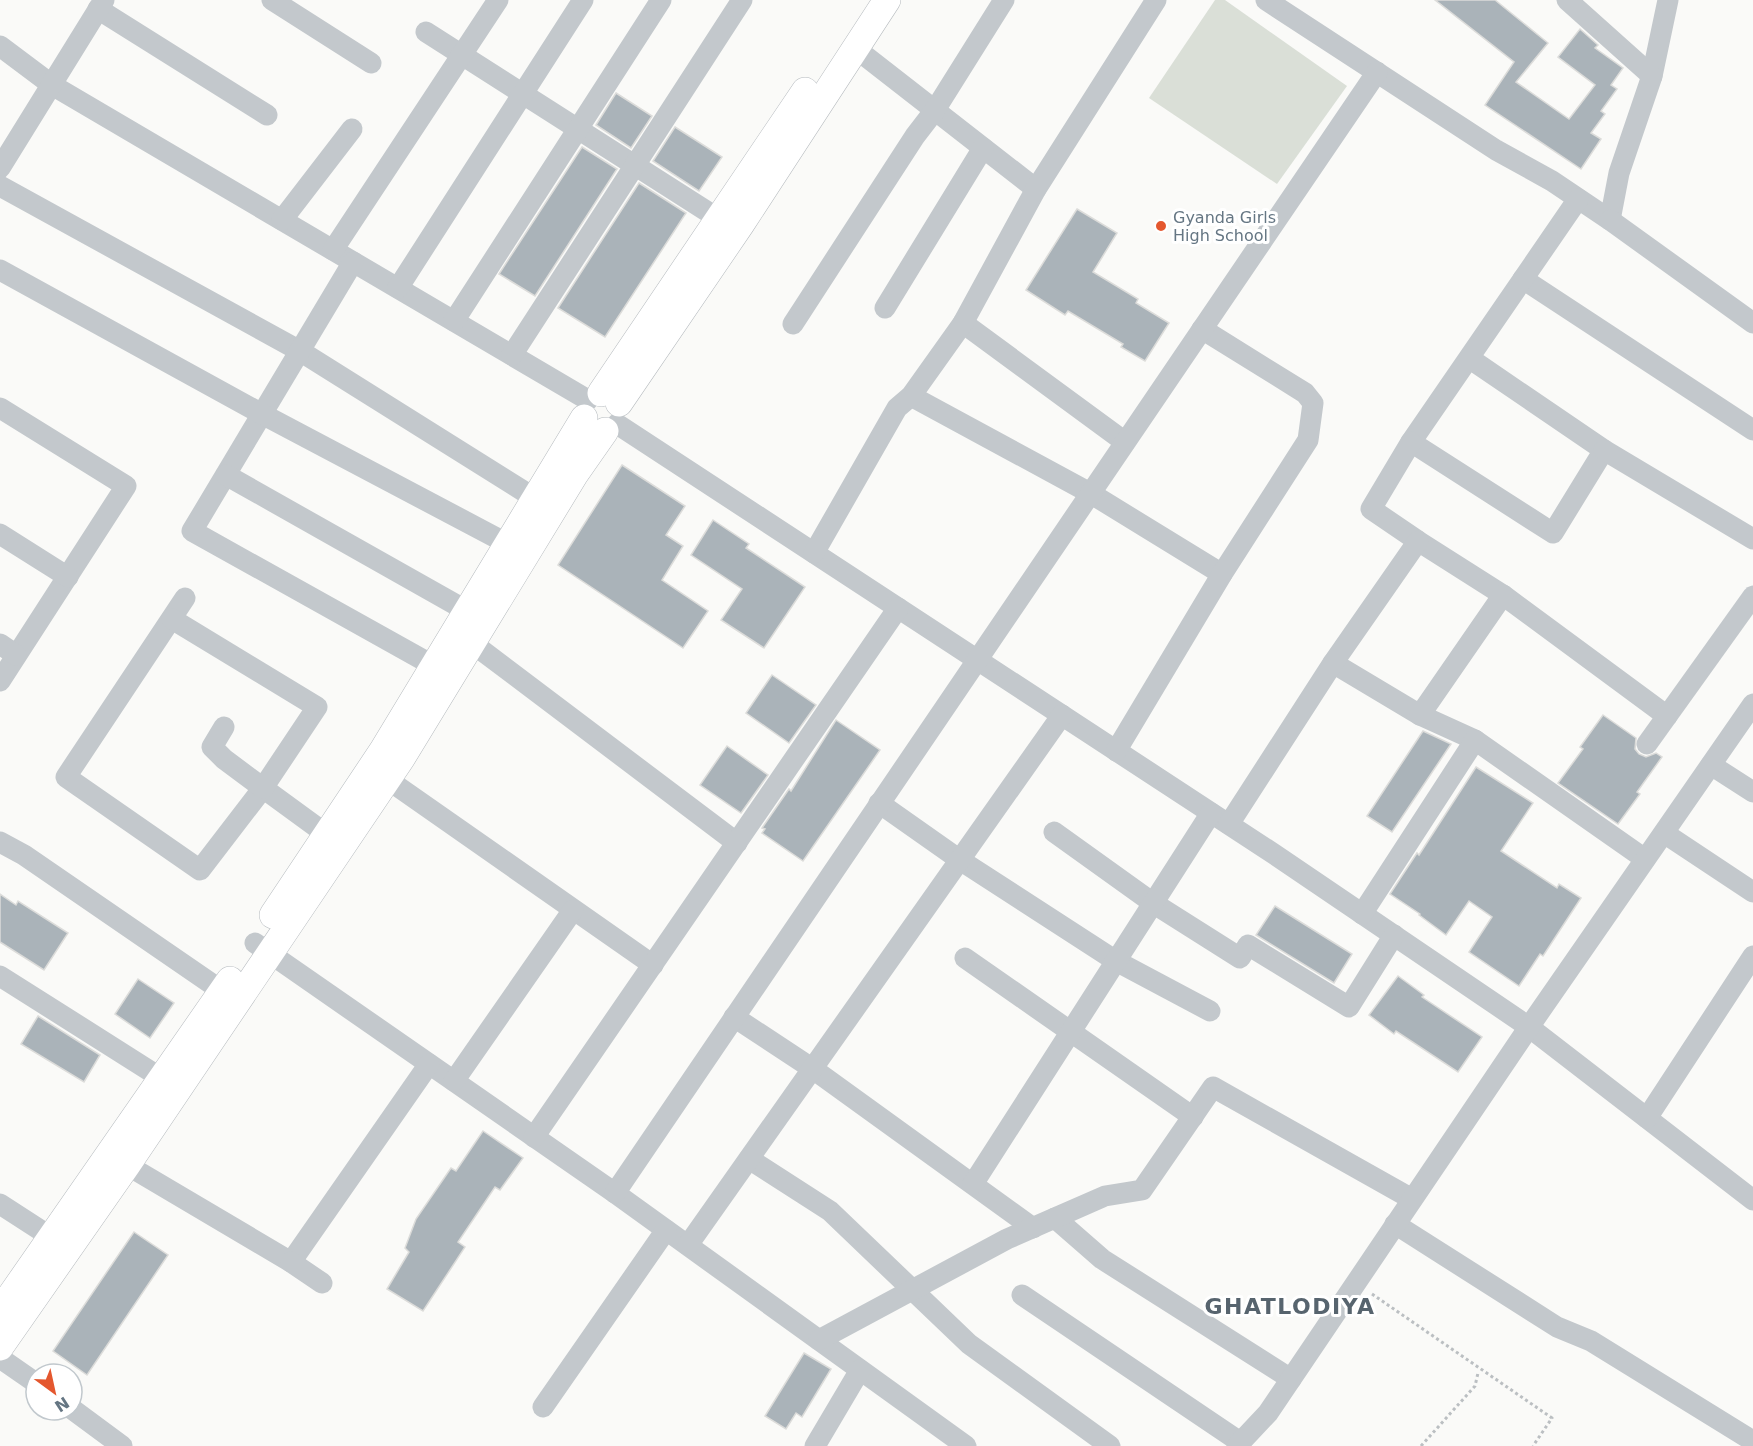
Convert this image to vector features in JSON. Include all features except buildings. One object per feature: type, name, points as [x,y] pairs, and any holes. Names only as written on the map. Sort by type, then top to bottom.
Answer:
[{"type":"main road","points":[[0,1311],[222,991],[262,949],[387,779],[575,474],[602,412],[719,219],[867,0]]},
{"type":"main road","points":[[0,1347],[127,1165],[262,949],[326,834],[382,750],[536,499],[741,224],[886,0]]},
{"type":"street","points":[[272,0],[371,63]]},
{"type":"street","points":[[333,250],[498,0]]},
{"type":"street","points":[[398,288],[583,0]]},
{"type":"street","points":[[454,321],[661,0]]},
{"type":"street","points":[[512,355],[742,0]]},
{"type":"street","points":[[793,324],[1004,0]]},
{"type":"street","points":[[814,553],[830,521],[897,408],[910,396],[963,323],[1035,189],[1156,0]]},
{"type":"street","points":[[1266,0],[1496,150],[1552,181],[1753,323]]},
{"type":"street","points":[[1567,0],[1652,76]]},
{"type":"street","points":[[1610,220],[1619,173],[1652,76],[1668,0]]},
{"type":"street","points":[[0,168],[101,5],[267,115]]},
{"type":"street","points":[[426,32],[719,219]]},
{"type":"street","points":[[0,46],[52,85],[512,355],[602,412],[1211,813],[1529,1027],[1753,1200]]},
{"type":"street","points":[[855,48],[1035,189]]},
{"type":"street","points":[[615,1193],[1377,72]]},
{"type":"street","points":[[282,220],[352,129]]},
{"type":"street","points":[[885,308],[983,148]]},
{"type":"street","points":[[0,186],[300,351],[536,499]]},
{"type":"street","points":[[1578,199],[1411,442],[1371,508],[1418,541],[1503,594],[1667,716]]},
{"type":"street","points":[[353,262],[192,531],[434,666]]},
{"type":"street","points":[[0,270],[262,414],[508,544]]},
{"type":"street","points":[[1522,279],[1753,430]]},
{"type":"street","points":[[963,323],[1125,441]]},
{"type":"street","points":[[1116,751],[1222,574],[1308,440],[1313,403],[1305,393],[1202,329]]},
{"type":"street","points":[[1469,358],[1604,450],[1753,539]]},
{"type":"street","points":[[910,396],[1090,494],[1222,574]]},
{"type":"street","points":[[0,408],[126,486],[68,577],[8,650],[0,681]]},
{"type":"street","points":[[1411,442],[1553,533],[1604,450]]},
{"type":"street","points":[[226,475],[467,611]]},
{"type":"street","points":[[0,534],[68,577]]},
{"type":"street","points":[[1229,825],[1333,663],[1418,541]]},
{"type":"street","points":[[1420,715],[1503,594]]},
{"type":"street","points":[[1647,744],[1753,596]]},
{"type":"street","points":[[172,619],[317,707],[263,788],[200,870],[66,777],[185,598]]},
{"type":"street","points":[[534,1137],[898,608]]},
{"type":"street","points":[[472,643],[737,843]]},
{"type":"street","points":[[1333,663],[1420,715],[1475,740],[1645,859]]},
{"type":"street","points":[[1022,1296],[1238,1444],[1268,1413],[1529,1027],[1753,704]]},
{"type":"street","points":[[688,1245],[1062,715]]},
{"type":"street","points":[[224,727],[212,747],[224,759],[326,834]]},
{"type":"street","points":[[1362,914],[1475,740]]},
{"type":"street","points":[[1711,765],[1753,792]]},
{"type":"street","points":[[387,779],[653,965]]},
{"type":"street","points":[[879,803],[960,860],[1116,961],[1210,1011]]},
{"type":"street","points":[[973,1184],[1211,813]]},
{"type":"street","points":[[1053,832],[1153,903],[1240,958],[1248,945],[1349,1007],[1394,935]]},
{"type":"street","points":[[1664,833],[1753,892]]},
{"type":"street","points":[[0,842],[24,855],[222,991]]},
{"type":"street","points":[[454,1081],[573,910]]},
{"type":"street","points":[[262,949],[615,1193],[966,1446]]},
{"type":"street","points":[[1647,1118],[1753,956]]},
{"type":"street","points":[[965,958],[1193,1117]]},
{"type":"street","points":[[0,976],[161,1078]]},
{"type":"street","points":[[734,1017],[813,1069],[1033,1228]]},
{"type":"street","points":[[291,1262],[429,1064]]},
{"type":"street","points":[[819,1340],[1007,1239],[1105,1196],[1142,1190],[1214,1087],[1412,1199]]},
{"type":"street","points":[[749,1159],[830,1211],[969,1344],[1110,1446]]},
{"type":"street","points":[[127,1165],[322,1282]]},
{"type":"street","points":[[0,1204],[51,1237]]},
{"type":"street","points":[[1055,1218],[1102,1259],[1291,1379]]},
{"type":"street","points":[[1395,1224],[1557,1327],[1591,1341],[1753,1441]]},
{"type":"street","points":[[543,1407],[666,1230]]},
{"type":"street","points":[[0,1358],[24,1375]]},
{"type":"street","points":[[815,1446],[860,1370]]},
{"type":"street","points":[[84,1418],[122,1446]]},
{"type":"path","points":[[1356,1283],[1552,1418],[1533,1446]]},
{"type":"path","points":[[1421,1446],[1475,1386],[1478,1373]]},
{"type":"shaded area","points":[[1215,0],[1225,0],[1347,86],[1277,184],[1149,98]]},
{"type":"place","name":"Gyanda Girls High School","points":[[1161,226]]},
{"type":"district","name":"GHATLODIYA","points":[[1290,1306]]}]
